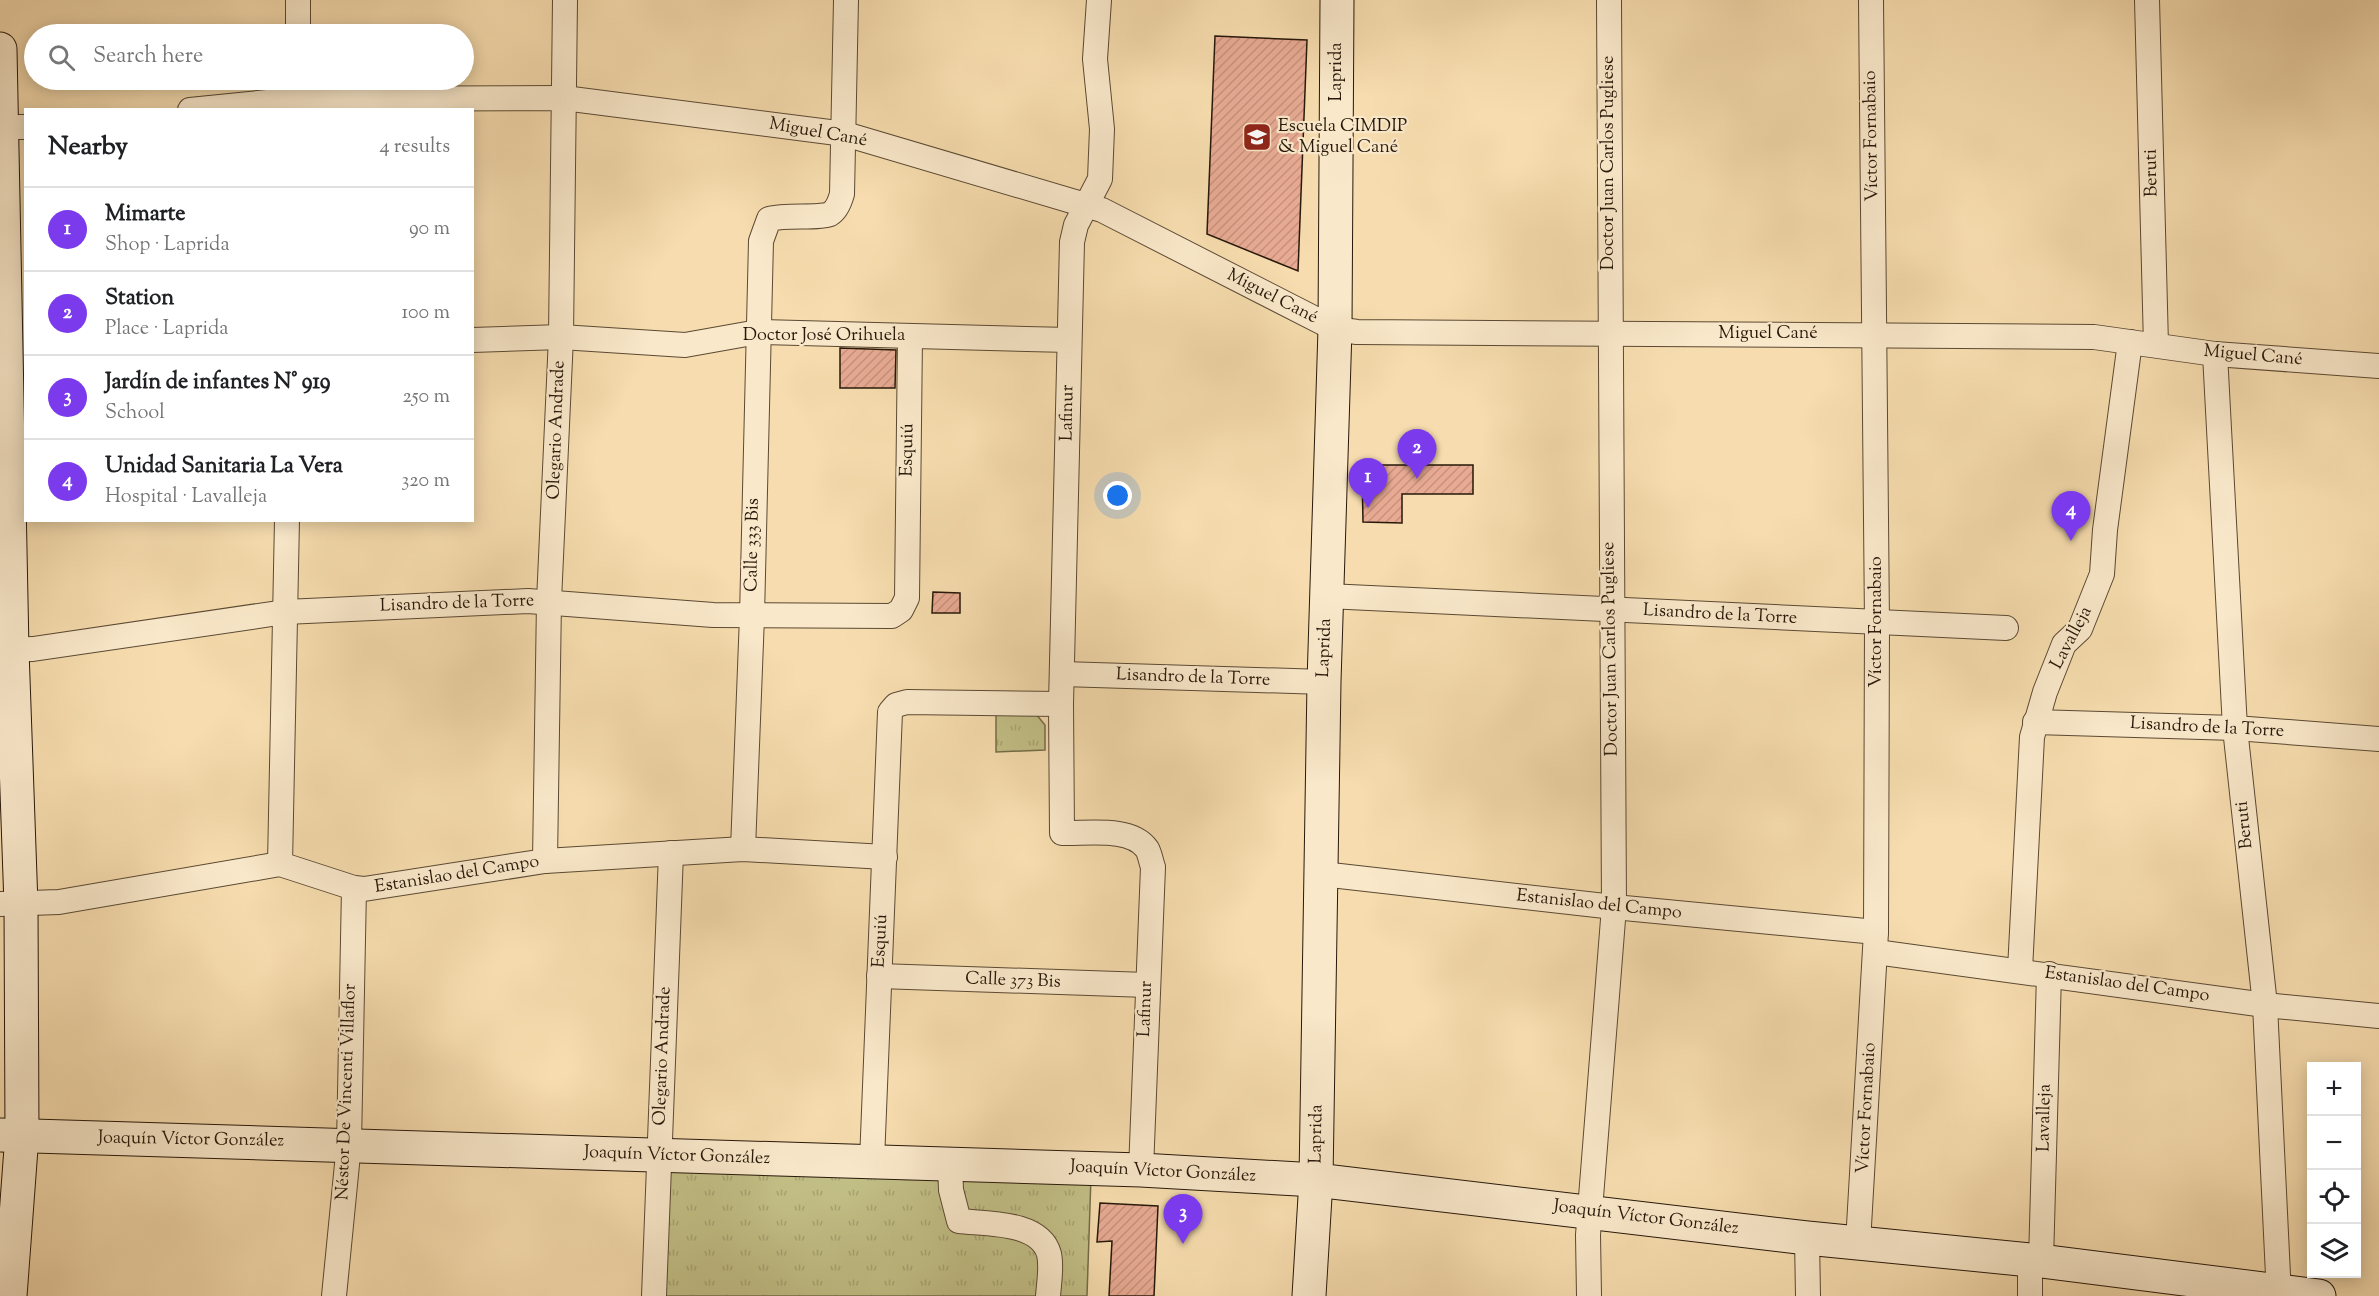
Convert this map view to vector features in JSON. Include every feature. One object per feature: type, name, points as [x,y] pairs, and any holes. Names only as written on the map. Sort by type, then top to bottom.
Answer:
[{"type":"street","points":[[298,0],[298,24]]},
{"type":"street","name":"Olegario Andrade","points":[[545,861],[549,601],[561,336],[565,0]]},
{"type":"street","points":[[845,134],[846,0]]},
{"type":"street","name":"Lafinur","points":[[1099,0],[1095,59],[1103,146],[1100,179],[1076,225],[1072,242],[1061,704],[1062,833],[1125,835],[1136,839],[1148,850],[1153,867],[1141,1170]]},
{"type":"street","name":"Laprida","points":[[1309,1296],[1316,1180],[1324,682],[1335,328],[1337,0]]},
{"type":"street","name":"Doctor Juan Carlos Pugliese","points":[[1589,1296],[1590,1210],[1614,907],[1610,610],[1609,0]]},
{"type":"street","name":"Víctor Fornabaio","points":[[1858,1244],[1876,942],[1877,623],[1871,0]]},
{"type":"street","name":"Beruti","points":[[2147,0],[2156,345]]},
{"type":"street","points":[[0,49],[9,127],[11,415],[6,650],[10,904],[10,1296]]},
{"type":"street","name":"Miguel Cané","points":[[205,108],[297,96],[564,98],[845,134],[1087,204],[1335,328],[1357,332],[2094,337],[2215,354],[2379,366]]},
{"type":"street","name":"Calle 333 Bis","points":[[742,849],[752,616],[761,241],[769,219],[782,215],[829,214],[836,209],[842,194],[845,134]]},
{"type":"street","name":"Doctor José Orihuela","points":[[474,340],[561,336],[685,345],[758,332],[1069,340]]},
{"type":"street","name":"Esquiú","points":[[907,598],[910,337]]},
{"type":"street","name":"Lavalleja","points":[[2020,970],[2035,722],[2064,644],[2080,628],[2102,574],[2105,530],[2130,342]]},
{"type":"street","name":"Beruti","points":[[2215,354],[2235,728],[2265,1005],[2279,1294]]},
{"type":"street","points":[[280,864],[287,522]]},
{"type":"street","name":"Lisandro de la Torre","points":[[1327,596],[2006,628]]},
{"type":"street","name":"Lisandro de la Torre","points":[[6,650],[33,649],[285,612],[549,601],[713,615],[892,616],[901,610],[907,598]]},
{"type":"street","name":"Lisandro de la Torre","points":[[1062,674],[1324,682]]},
{"type":"street","name":"Esquiú","points":[[872,1161],[890,712],[896,705],[907,702],[1061,704]]},
{"type":"street","name":"Lisandro de la Torre","points":[[2035,722],[2235,728],[2379,739]]},
{"type":"street","name":"Estanislao del Campo","points":[[10,904],[59,902],[280,864],[354,888],[378,888],[545,861],[671,853],[742,849],[885,856]]},
{"type":"street","name":"Olegario Andrade","points":[[654,1296],[671,853]]},
{"type":"street","name":"Estanislao del Campo","points":[[1322,874],[1614,907],[1876,942],[2020,970],[2265,1005],[2379,1016]]},
{"type":"street","name":"Néstor De Vincenti Villaflor","points":[[334,1296],[349,1143],[354,888]]},
{"type":"street","name":"Lavalleja","points":[[2030,1296],[2036,1261],[2049,974]]},
{"type":"street","name":"Calle 373 Bis","points":[[879,976],[1147,985]]},
{"type":"street","name":"Joaquín Víctor González","points":[[11,1135],[349,1143],[659,1157],[1141,1170],[1316,1180],[1590,1210],[1858,1244],[2036,1261],[2279,1294],[2319,1296]]},
{"type":"street","points":[[950,1164],[951,1190],[959,1221],[1022,1229],[1044,1244],[1049,1255],[1048,1296]]},
{"type":"street","points":[[1807,1238],[1808,1296]]},
{"type":"green space","points":[[996,713],[1036,714],[1045,725],[1045,750],[996,752]]},
{"type":"green space","points":[[669,1163],[1091,1176],[1087,1296],[664,1296]]},
{"type":"building","name":"Escuela CIMDIP & Miguel Cané","points":[[1215,36],[1307,40],[1298,271],[1207,234]]},
{"type":"building","points":[[840,348],[896,350],[895,388],[840,388]]},
{"type":"building","points":[[1362,465],[1473,465],[1473,494],[1402,494],[1402,523],[1363,522]]},
{"type":"building","points":[[933,592],[960,593],[960,613],[932,613]]},
{"type":"building","points":[[1100,1203],[1158,1206],[1154,1296],[1109,1296],[1112,1241],[1097,1242]]},
{"type":"place","name":"Escuela CIMDIP & Miguel Cané","points":[[1257,137]]},
{"type":"place","name":"Station","points":[[1417,479]]},
{"type":"place","name":"Mimarte","points":[[1368,508]]},
{"type":"place","name":"Unidad Sanitaria La Vera","points":[[2071,541]]},
{"type":"place","name":"Jardín de infantes N° 919","points":[[1183,1244]]}]
